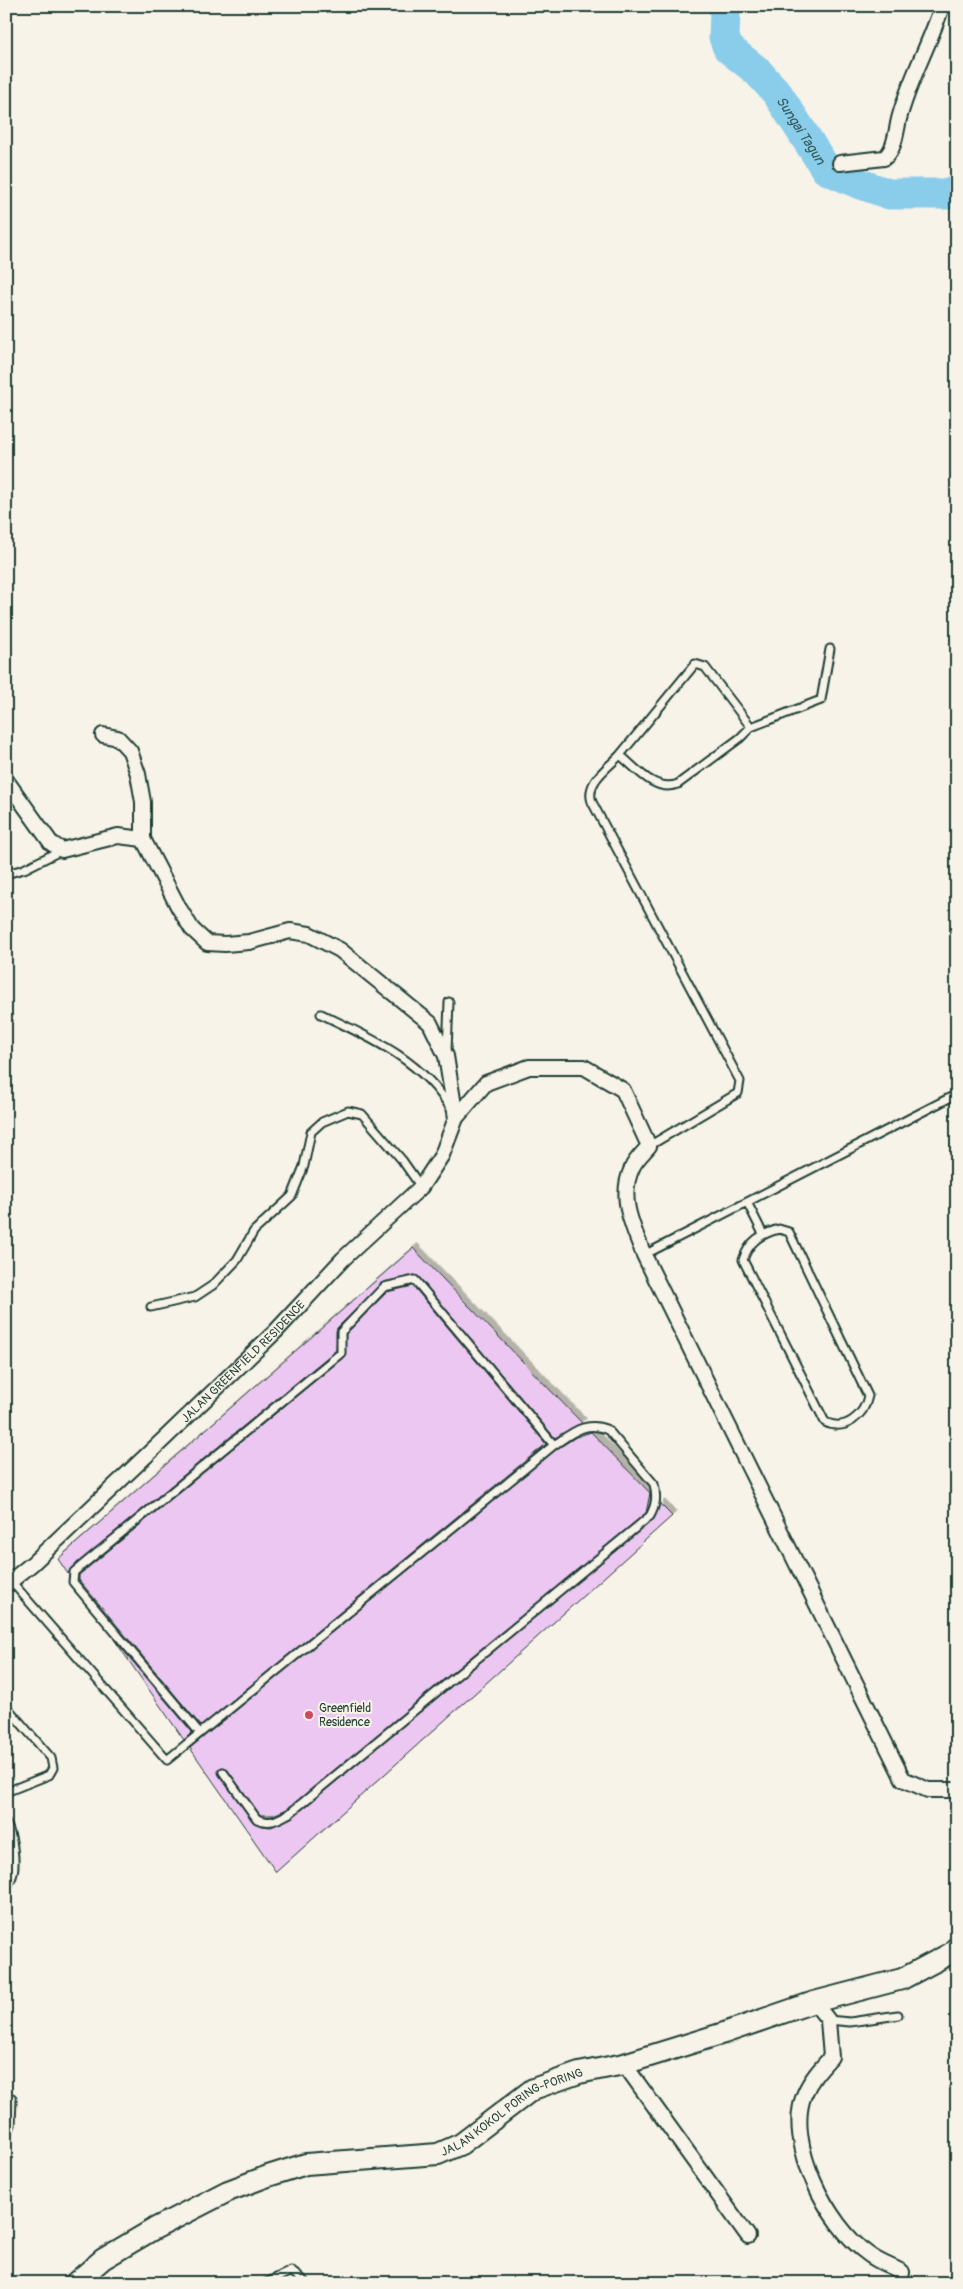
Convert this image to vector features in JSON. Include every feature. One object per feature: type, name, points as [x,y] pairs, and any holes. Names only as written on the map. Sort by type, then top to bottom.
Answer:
[{"type":"main road","name":"JALAN KOKOL PORING-PORING","points":[[75,2283],[103,2259],[154,2229],[228,2192],[306,2164],[438,2154],[461,2144],[533,2089],[579,2073],[624,2064],[724,2033],[814,2002],[902,1979],[951,1953],[957,1947]]},
{"type":"street","points":[[840,163],[884,158],[890,152],[901,113],[918,66],[932,37],[942,6]]},
{"type":"street","points":[[103,735],[118,738],[130,752],[138,774],[143,802],[143,838],[192,929],[207,943],[249,942],[290,932],[309,934],[340,950],[430,1023],[446,1056],[456,1118]]},
{"type":"street","points":[[6,780],[51,843],[62,850],[118,836],[143,838]]},
{"type":"street","points":[[456,1118],[486,1083],[529,1067],[584,1067],[623,1090],[649,1146],[632,1167],[627,1187],[627,1213],[644,1255],[903,1779],[928,1790],[957,1790]]},
{"type":"street","name":"JALAN GREENFIELD RESIDENCE","points":[[9,1583],[33,1563],[166,1437],[276,1331],[343,1260],[421,1187],[442,1155],[456,1118]]},
{"type":"street","points":[[814,2002],[828,2020],[831,2057],[816,2073],[804,2096],[799,2118],[804,2152],[813,2182],[835,2221],[867,2254],[902,2272]]},
{"type":"street","points":[[624,2064],[748,2236]]},
{"type":"lane","points":[[620,755],[655,784],[668,788],[678,784],[752,727],[821,700],[830,649]]},
{"type":"lane","points":[[649,1146],[734,1096],[740,1088],[740,1081],[592,802],[590,796],[592,784],[620,755],[695,664],[705,667],[752,727]]},
{"type":"lane","points":[[6,874],[24,869],[62,850]]},
{"type":"lane","points":[[446,1056],[449,1002]]},
{"type":"lane","points":[[321,1014],[381,1043],[424,1073],[443,1096],[456,1118]]},
{"type":"lane","points":[[644,1255],[957,1094]]},
{"type":"lane","points":[[151,1307],[194,1297],[212,1285],[236,1260],[254,1232],[292,1196],[304,1166],[311,1132],[322,1122],[348,1111],[362,1114],[402,1160],[421,1187]]},
{"type":"lane","points":[[747,1202],[763,1234]]},
{"type":"lane","points":[[779,1229],[789,1232],[868,1396],[866,1408],[858,1417],[832,1426],[824,1422],[743,1260],[746,1251],[756,1238],[763,1234],[779,1229]]},
{"type":"lane","points":[[199,1732],[72,1582],[74,1572],[341,1353],[340,1332],[384,1287],[415,1280],[554,1445]]},
{"type":"lane","points":[[9,1583],[167,1760],[199,1732],[554,1445],[580,1427],[600,1426],[608,1430],[654,1484],[656,1505],[650,1516],[290,1812],[276,1820],[264,1822],[257,1819],[223,1772]]},
{"type":"lane","points":[[6,1706],[51,1758],[53,1768],[49,1775],[7,1791]]},
{"type":"lane","points":[[6,1823],[13,1844],[13,1868],[10,1883],[6,1886]]},
{"type":"lane","points":[[828,2020],[850,2022],[898,2014]]},
{"type":"lane","points":[[6,2139],[11,2125],[12,2098]]},
{"type":"lane","points":[[266,2283],[291,2271],[306,2283]]},
{"type":"building","points":[[413,1248],[582,1423],[555,1438],[419,1277],[414,1275],[383,1282],[337,1328],[336,1350],[71,1568],[68,1574],[58,1559]]},
{"type":"building","points":[[413,1286],[546,1444],[201,1726],[79,1580],[79,1575],[344,1357],[346,1334],[387,1292]]},
{"type":"building","points":[[591,1432],[650,1493],[646,1513],[287,1809],[273,1815],[260,1815],[227,1769],[220,1768],[219,1775],[253,1822],[261,1826],[271,1827],[293,1817],[653,1520],[660,1504],[672,1516],[276,1872],[190,1748],[557,1449],[576,1437]]},
{"type":"building","points":[[113,1638],[192,1732],[184,1740]]},
{"type":"waterway","name":"Sungai Tagun","points":[[723,6],[725,13],[724,37],[728,48],[757,71],[777,93],[826,169],[889,194],[950,194],[957,190]]},
{"type":"place","name":"Greenfield Residence","points":[[309,1715]]}]
